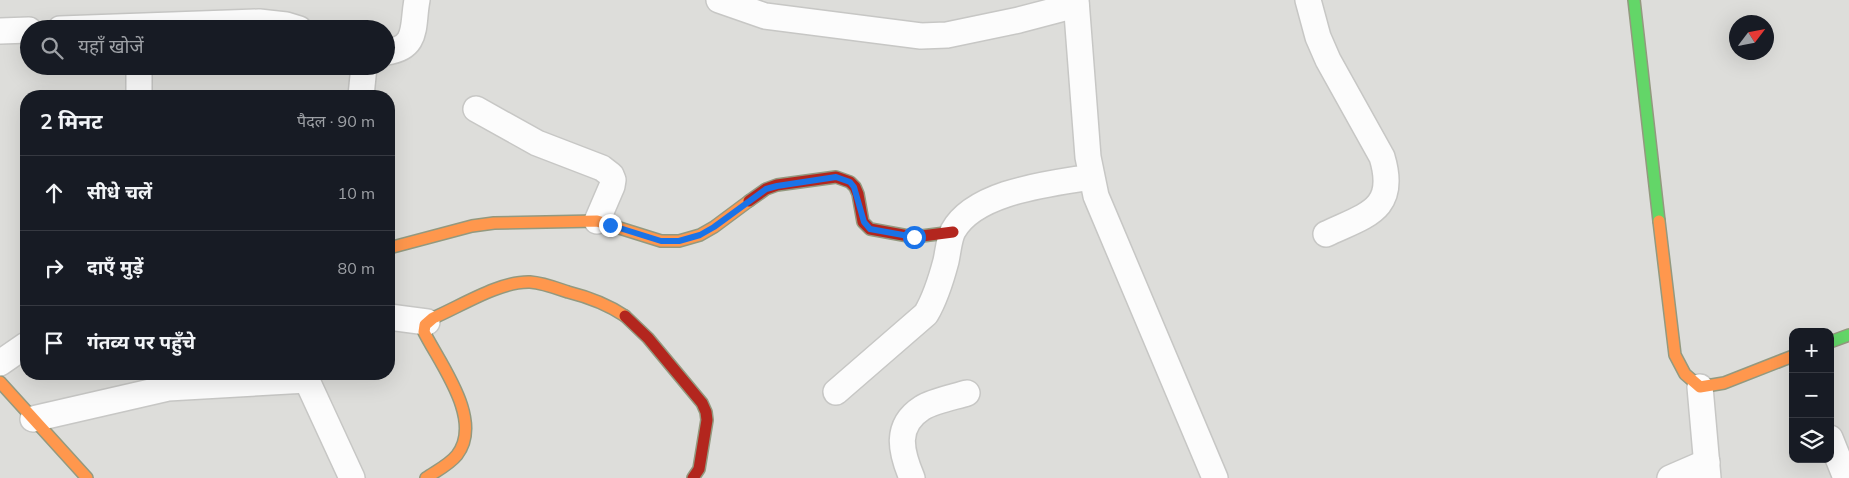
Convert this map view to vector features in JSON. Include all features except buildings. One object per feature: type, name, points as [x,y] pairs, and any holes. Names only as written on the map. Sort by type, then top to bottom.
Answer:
[{"type":"street","points":[[395,51],[408,43],[413,33],[417,0]]},
{"type":"street","points":[[719,0],[921,36],[934,36],[1019,20],[1076,2],[1091,176],[1102,213],[1215,478]]},
{"type":"street","points":[[1308,0],[1318,37],[1328,60],[1382,157],[1387,174],[1386,190],[1379,205],[1364,216],[1326,234]]},
{"type":"street","points":[[1634,0],[1675,354],[1684,374],[1700,387],[1708,470],[1670,478]]},
{"type":"street","points":[[0,31],[20,30]]},
{"type":"street","points":[[139,75],[139,90]]},
{"type":"street","points":[[362,90],[363,75]]},
{"type":"street","points":[[476,109],[537,143],[602,168],[611,175],[613,180],[612,186],[597,221]]},
{"type":"street","points":[[836,392],[926,314],[935,298],[940,283],[953,232],[968,213],[1016,190],[1091,176]]},
{"type":"street","points":[[395,246],[472,226],[494,223],[597,221],[661,241],[679,241],[700,235],[714,227],[766,189],[836,177],[850,182],[854,187],[864,222],[870,229],[914,237],[953,232]]},
{"type":"street","points":[[426,478],[458,455],[466,438],[467,427],[463,406],[424,332],[424,328],[427,322],[433,318],[510,284],[524,281],[612,307],[637,326],[704,407],[707,416],[706,426],[698,469],[693,478]]},
{"type":"street","points":[[395,318],[427,322]]},
{"type":"street","points":[[1834,340],[1849,334]]},
{"type":"street","points":[[0,363],[20,349]]},
{"type":"street","points":[[1700,387],[1724,383],[1789,358]]},
{"type":"street","points":[[33,419],[168,388],[268,380]]},
{"type":"street","points":[[307,380],[352,478]]},
{"type":"street","points":[[0,382],[87,478]]},
{"type":"street","points":[[912,478],[902,445],[903,429],[923,407],[967,393]]},
{"type":"street","points":[[1834,448],[1846,478]]},
{"type":"shaded area","points":[[0,0],[1849,0],[1849,478],[0,478]]},
{"type":"traffic: fast","points":[[1634,0],[1659,221]]},
{"type":"traffic: fast","points":[[1834,341],[1849,335]]},
{"type":"traffic: slow","points":[[395,246],[472,226],[494,223],[597,221],[661,241],[679,241],[700,235],[749,201]]},
{"type":"traffic: slow","points":[[1659,221],[1675,355],[1685,374],[1700,387],[1724,383],[1789,358]]},
{"type":"traffic: slow","points":[[426,478],[454,459],[464,441],[465,426],[463,409],[457,392],[424,332],[425,325],[433,318],[494,290],[518,283],[530,282],[540,283],[590,299],[625,316]]},
{"type":"traffic: slow","points":[[0,382],[87,478]]},
{"type":"traffic: jam","points":[[749,201],[766,189],[777,185],[836,177],[850,182],[855,187],[863,222],[870,229],[914,237],[953,232]]},
{"type":"traffic: jam","points":[[625,316],[648,338],[702,403],[706,412],[707,420],[699,469],[693,478]]},
{"type":"route","points":[[610,225],[661,241],[679,241],[700,235],[714,227],[766,189],[836,177],[850,182],[854,187],[858,194],[866,226],[874,231],[914,237]]}]
